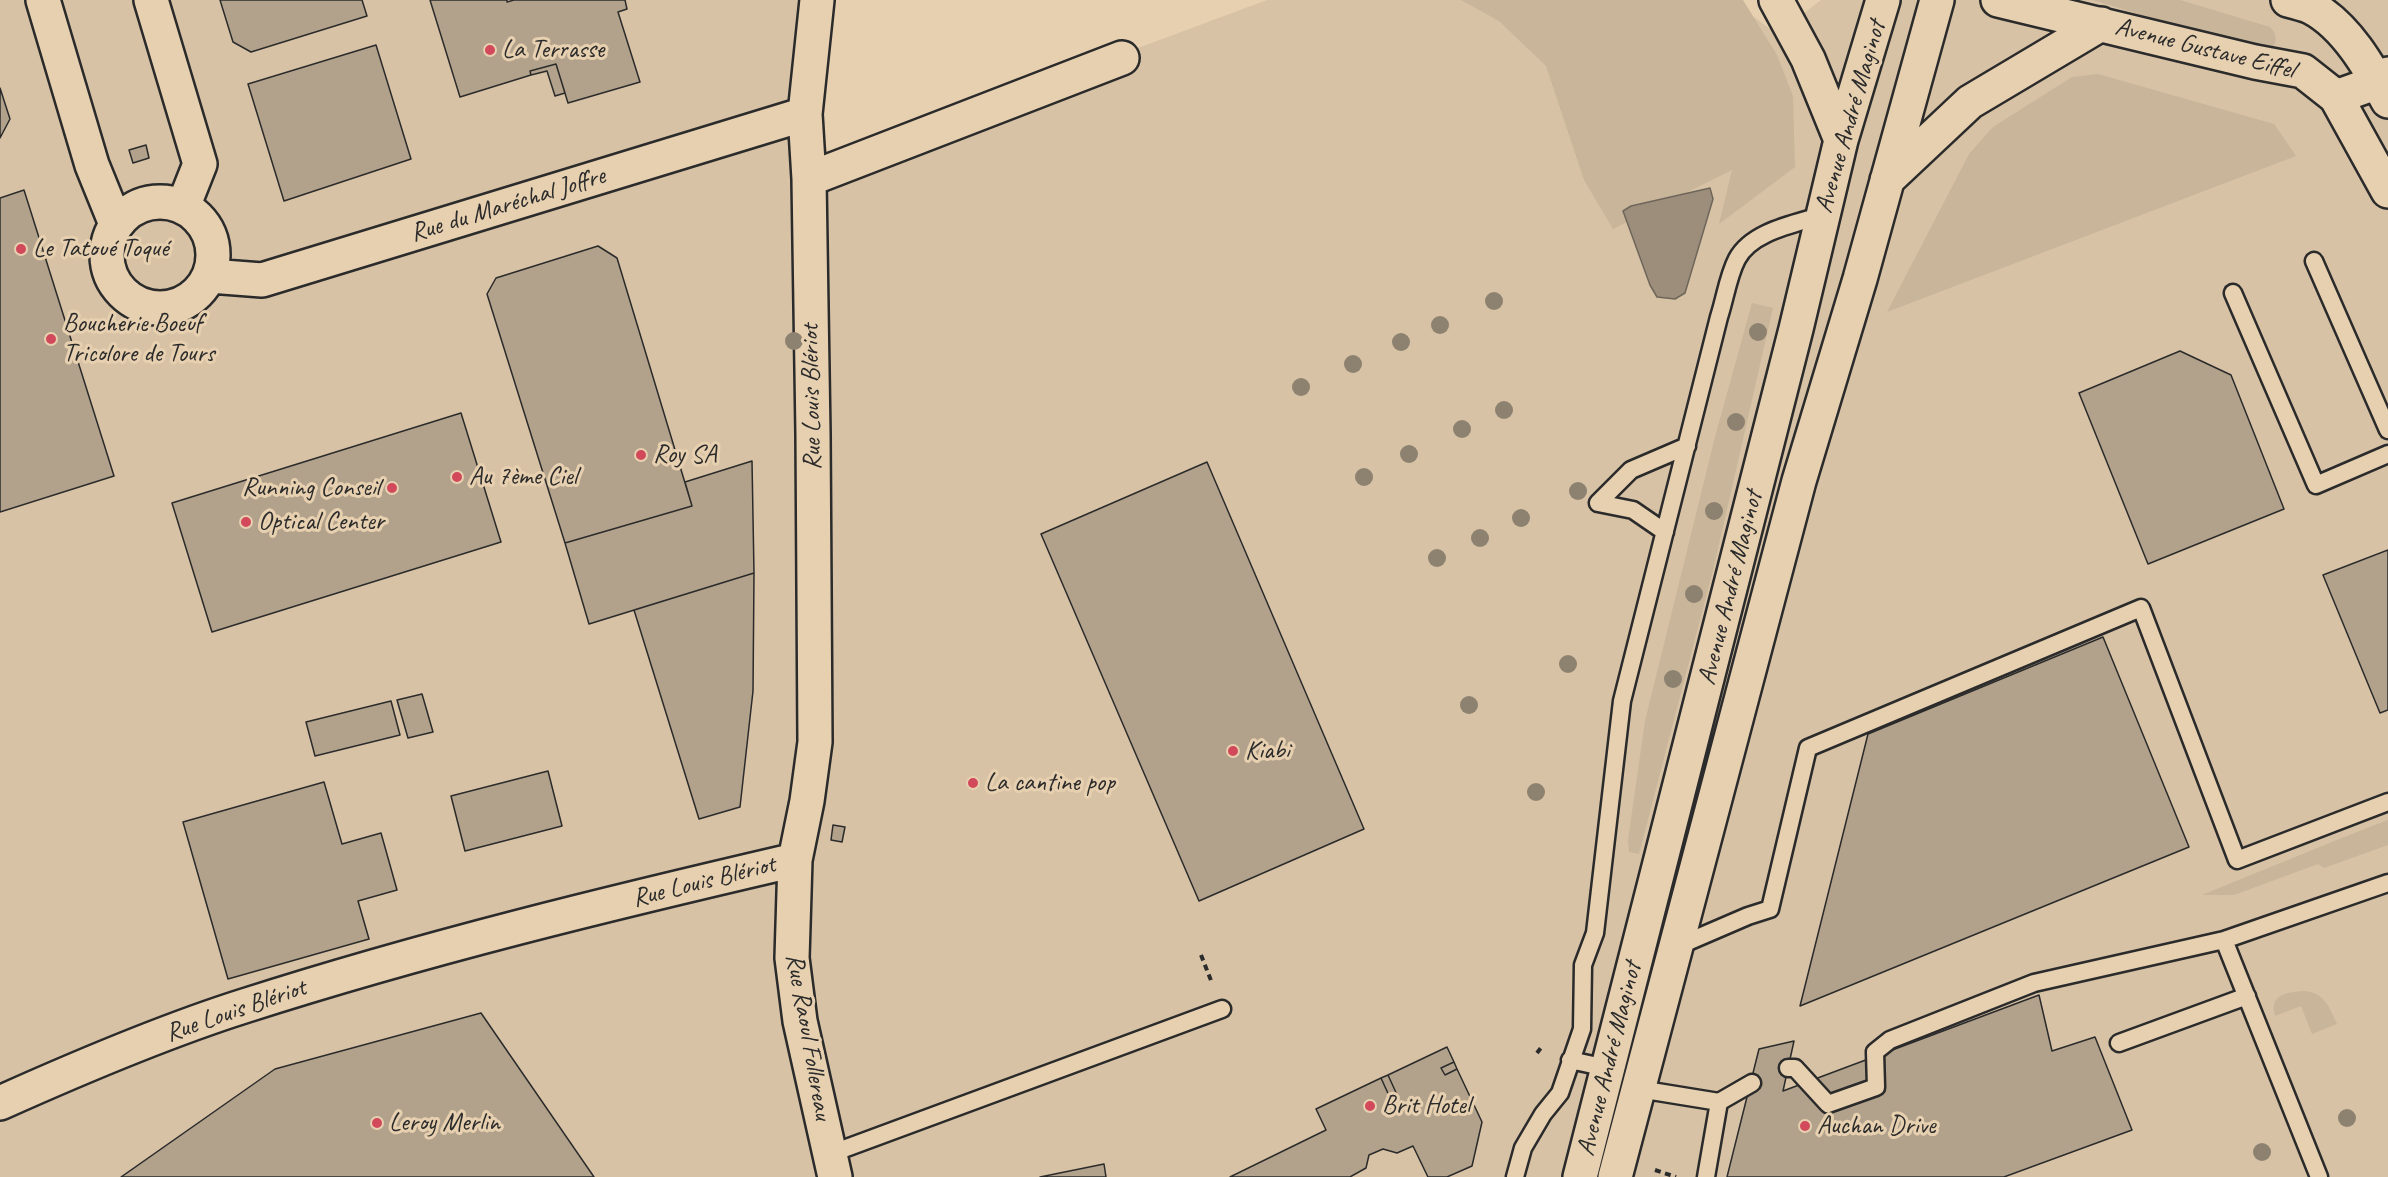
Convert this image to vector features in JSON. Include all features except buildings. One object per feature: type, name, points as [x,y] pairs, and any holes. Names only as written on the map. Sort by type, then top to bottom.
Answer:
[{"type":"street","points":[[43,0],[92,165],[116,224]]},
{"type":"street","points":[[151,0],[200,164],[183,207]]},
{"type":"street","name":"Rue Louis Blériot","points":[[0,1103],[80,1067],[242,1006],[481,936],[795,860],[807,801],[815,742],[809,179],[805,114],[817,0]]},
{"type":"street","points":[[1776,0],[1808,59],[1841,140]]},
{"type":"street","name":"Avenue André Maginot","points":[[1580,1177],[1674,812],[1841,140],[1883,0]]},
{"type":"street","name":"Avenue André Maginot","points":[[1616,1177],[1799,481],[1860,279],[1937,0]]},
{"type":"street","name":"Avenue Gustave Eiffel","points":[[1998,0],[2256,62],[2303,71],[2336,97],[2388,191]]},
{"type":"street","points":[[2288,0],[2311,7],[2340,29],[2385,86],[2336,97]]},
{"type":"street","name":"Avenue André Maginot","points":[[1887,180],[1970,102],[2101,24]]},
{"type":"street","points":[[809,179],[1122,58]]},
{"type":"street","name":"Rue du Maréchal Joffre","points":[[210,276],[262,280],[805,114]]},
{"type":"street","points":[[161,201],[183,207],[193,213],[205,226],[212,242],[213,258],[210,276],[201,290],[187,302],[170,308],[151,309],[134,303],[120,291],[110,276],[106,258],[108,240],[116,224],[128,211],[144,204],[161,201]]},
{"type":"street","name":"Rue Raoul Follereau","points":[[795,860],[792,958],[800,1021],[832,1166]]},
{"type":"lane","points":[[1515,1177],[1523,1148],[1543,1114],[1560,1093],[1582,1029],[1583,965],[1595,933],[1622,701],[1719,317],[1737,259],[1748,243],[1781,228],[1823,215]]},
{"type":"lane","points":[[2314,261],[2388,430]]},
{"type":"lane","points":[[2233,293],[2316,484],[2388,454]]},
{"type":"lane","points":[[1665,532],[1633,510],[1598,503],[1631,470],[1687,446]]},
{"type":"lane","points":[[1676,948],[1748,916],[1770,909],[1808,748],[2141,608],[2237,860],[2388,802]]},
{"type":"lane","points":[[1788,1068],[1795,1068],[1828,1104],[1876,1087],[1875,1052],[2034,983],[2224,940],[2388,883]]},
{"type":"lane","points":[[2224,940],[2319,1177]]},
{"type":"lane","points":[[2120,1042],[2247,996]]},
{"type":"lane","points":[[832,1166],[1222,1009]]},
{"type":"lane","points":[[1570,1060],[1607,1068]]},
{"type":"lane","points":[[1639,1089],[1719,1102],[1752,1083]]},
{"type":"lane","points":[[1705,1177],[1719,1102]]},
{"type":"path","points":[[1655,1170],[1677,1177]]},
{"type":"shaded area","points":[[0,0],[801,0],[829,163],[1267,0],[1731,0],[1777,34],[1821,0],[2388,0],[2388,1177],[0,1177]]},
{"type":"shaded area","points":[[1461,0],[1743,0],[1777,55],[1793,96],[1795,167],[1719,224],[1732,170],[1613,229],[1584,180],[1546,66],[1499,21]]},
{"type":"shaded area","points":[[2093,0],[2180,0],[2270,27],[2276,40],[2272,47],[2258,51]]},
{"type":"shaded area","points":[[2098,74],[2274,124],[2296,156],[1887,312],[1969,154],[1993,127],[2072,77]]},
{"type":"shaded area","points":[[1710,188],[1713,199],[1685,293],[1675,299],[1657,297],[1650,285],[1623,211],[1631,206]]},
{"type":"shaded area","points":[[1752,303],[1773,308],[1714,566],[1639,854],[1629,852],[1628,840],[1645,721],[1715,437]]},
{"type":"shaded area","points":[[2388,820],[2388,845],[2324,868],[2318,864],[2234,895],[2202,895],[2318,848]]},
{"type":"shaded area","points":[[2304,991],[2322,998],[2337,1024],[2312,1034],[2301,1006],[2275,1016],[2274,1003],[2280,996]]},
{"type":"place","name":"La Terrasse","points":[[490,50]]},
{"type":"place","name":"Le Tatoué Toqué","points":[[21,249]]},
{"type":"place","name":"Boucherie Boeuf Tricolore de Tours","points":[[51,339]]},
{"type":"place","name":"Roy SA","points":[[641,455]]},
{"type":"place","name":"Au 7ème Ciel","points":[[457,477]]},
{"type":"place","name":"Running Conseil","points":[[392,488]]},
{"type":"place","name":"Optical Center","points":[[246,522]]},
{"type":"place","name":"Kiabi","points":[[1233,751]]},
{"type":"place","name":"La cantine pop","points":[[973,783]]},
{"type":"place","name":"Brit Hotel","points":[[1370,1106]]},
{"type":"place","name":"Leroy Merlin","points":[[377,1123]]},
{"type":"place","name":"Auchan Drive","points":[[1805,1126]]}]
